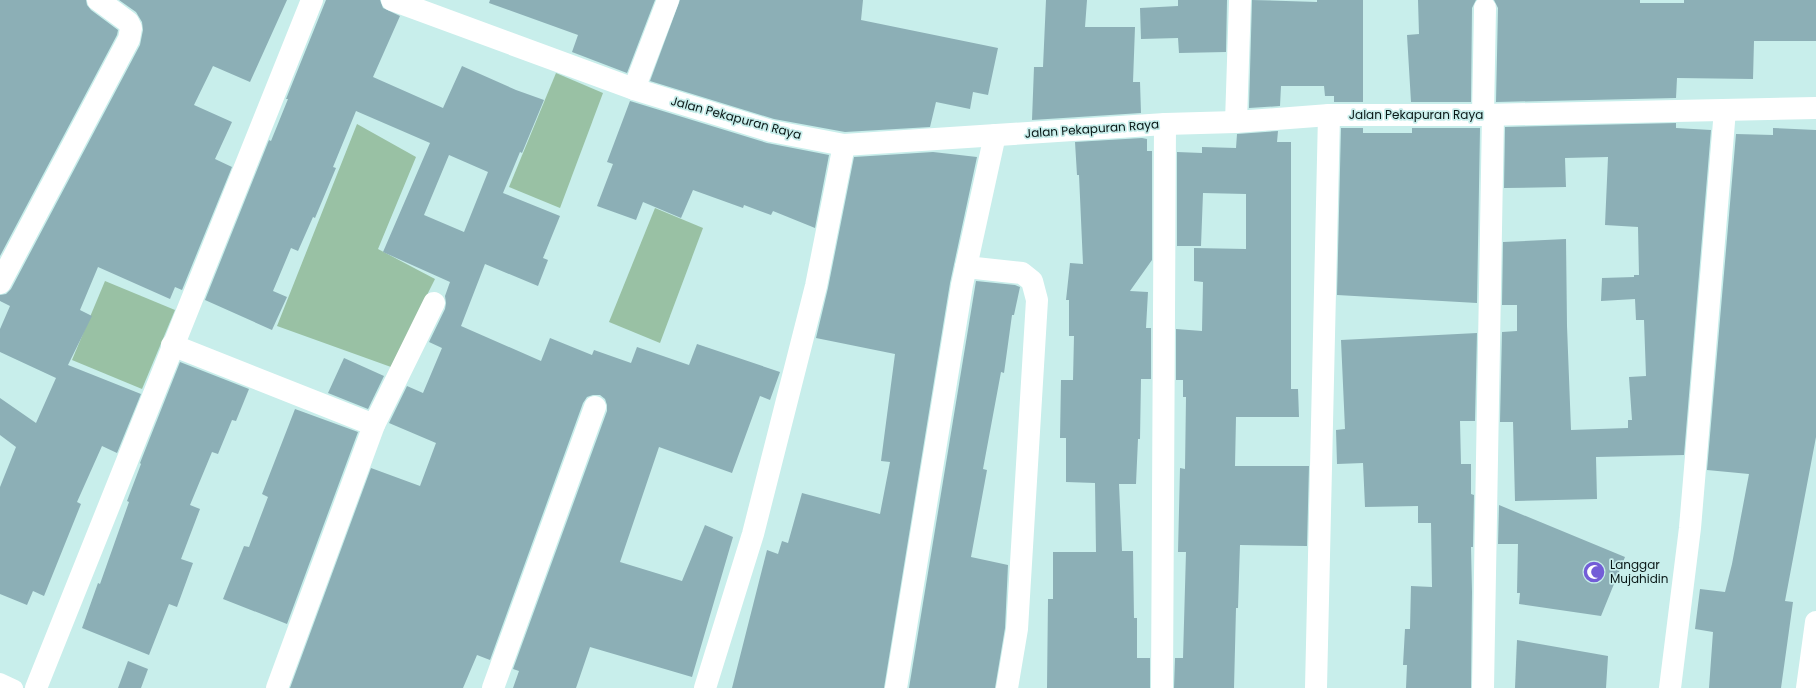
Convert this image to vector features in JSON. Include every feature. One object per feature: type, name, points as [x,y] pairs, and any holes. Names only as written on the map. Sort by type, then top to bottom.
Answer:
[{"type":"street","points":[[0,283],[129,39],[131,28],[128,22],[98,0]]},
{"type":"street","points":[[36,688],[172,345],[312,0]]},
{"type":"street","name":"Jalan Pekapuran Raya","points":[[392,0],[634,89],[771,130],[844,145],[1165,124],[1236,122],[1329,115],[1488,115],[1816,108]]},
{"type":"street","points":[[634,89],[668,0]]},
{"type":"street","points":[[1236,122],[1240,0]]},
{"type":"street","points":[[1483,688],[1488,115],[1485,8]]},
{"type":"street","points":[[1670,688],[1690,528],[1725,110]]},
{"type":"street","points":[[1316,688],[1329,115]]},
{"type":"street","points":[[1162,688],[1165,124]]},
{"type":"street","points":[[896,688],[966,267],[995,135]]},
{"type":"street","points":[[705,688],[753,534],[816,286],[844,145]]},
{"type":"street","points":[[966,267],[1022,273],[1032,282],[1037,300],[1017,629],[1007,688]]},
{"type":"street","points":[[276,688],[374,425],[434,303]]},
{"type":"street","points":[[172,345],[374,425]]},
{"type":"street","points":[[493,688],[595,407]]},
{"type":"street","points":[[1807,688],[1816,622]]},
{"type":"lane","points":[[0,681],[15,688]]},
{"type":"green space","points":[[556,73],[603,93],[560,208],[509,187]]},
{"type":"green space","points":[[357,124],[416,157],[378,249],[435,279],[391,367],[277,326]]},
{"type":"green space","points":[[655,208],[703,228],[660,343],[609,322]]},
{"type":"green space","points":[[105,281],[175,310],[142,389],[72,360]]},
{"type":"building","points":[[0,0],[86,0],[87,5],[91,10],[118,30],[117,35],[0,256]]},
{"type":"building","points":[[119,0],[287,0],[250,82],[213,66],[194,105],[232,122],[215,159],[232,167],[182,290],[175,287],[170,299],[98,267],[80,310],[92,316],[68,365],[141,394],[117,453],[102,446],[77,502],[81,504],[44,596],[33,591],[27,605],[0,594],[0,487],[16,447],[0,435],[0,398],[36,423],[56,378],[0,352],[0,329],[10,306],[0,301],[0,295],[6,294],[11,289],[140,45],[143,30],[142,22],[136,12]]},
{"type":"building","points":[[326,0],[380,0],[383,8],[400,16],[373,77],[443,108],[462,66],[516,90],[544,100],[522,153],[520,152],[503,193],[560,216],[543,258],[548,260],[538,286],[485,264],[461,326],[541,361],[550,338],[592,355],[594,350],[631,363],[637,347],[689,365],[697,344],[780,372],[770,400],[760,396],[732,473],[659,447],[620,562],[682,581],[705,525],[733,537],[692,677],[590,647],[576,688],[513,688],[519,671],[513,669],[607,411],[605,399],[600,395],[593,395],[587,397],[583,403],[490,660],[477,655],[463,688],[290,688],[371,468],[420,486],[436,443],[389,423],[407,386],[423,393],[442,348],[429,342],[445,309],[445,296],[450,282],[383,252],[430,143],[356,111],[333,167],[336,168],[315,218],[313,217],[298,251],[291,248],[273,291],[287,297],[272,330],[205,300],[269,140],[271,141],[288,99],[286,99]],"holes":[[[449,155],[488,172],[464,232],[424,215]]]},
{"type":"building","points":[[490,0],[655,0],[627,73],[572,52],[578,35],[489,3]]},
{"type":"building","points":[[680,0],[863,0],[861,20],[998,48],[988,95],[973,92],[970,109],[936,102],[930,127],[845,132],[774,119],[650,81]]},
{"type":"building","points":[[1046,0],[1087,0],[1085,27],[1135,27],[1133,82],[1140,82],[1141,113],[1032,120],[1034,67],[1043,67]]},
{"type":"building","points":[[1178,0],[1227,0],[1226,52],[1179,53],[1178,38],[1141,39],[1140,8],[1178,6]]},
{"type":"building","points":[[1252,0],[1317,2],[1317,0],[1363,0],[1363,102],[1334,102],[1334,96],[1325,96],[1324,86],[1281,86],[1280,106],[1249,108]]},
{"type":"building","points":[[1418,0],[1476,0],[1472,8],[1471,102],[1411,102],[1407,35],[1419,34]]},
{"type":"building","points":[[1494,0],[1640,0],[1640,3],[1684,3],[1684,0],[1816,0],[1816,41],[1754,41],[1753,79],[1677,78],[1676,98],[1496,102],[1498,8]]},
{"type":"building","points":[[630,101],[767,143],[829,155],[815,228],[773,211],[771,215],[744,205],[743,208],[693,190],[681,218],[643,202],[636,220],[597,206],[613,164],[607,162]]},
{"type":"building","points":[[1676,123],[1676,128],[1711,130],[1684,455],[1596,457],[1597,499],[1515,501],[1513,422],[1500,422],[1502,332],[1517,331],[1517,305],[1502,305],[1503,242],[1566,239],[1567,326],[1571,430],[1628,428],[1628,420],[1632,420],[1629,377],[1646,376],[1644,320],[1636,320],[1635,299],[1601,301],[1602,278],[1634,277],[1634,275],[1639,275],[1638,227],[1605,225],[1608,157],[1565,158],[1566,187],[1504,188],[1505,127]]},
{"type":"building","points":[[1341,128],[1363,128],[1363,133],[1412,133],[1412,128],[1480,128],[1477,303],[1337,295]]},
{"type":"building","points":[[1773,128],[1816,130],[1816,437],[1785,601],[1793,602],[1781,688],[1709,688],[1713,632],[1695,629],[1700,589],[1725,592],[1732,564],[1749,474],[1707,470],[1736,134],[1773,135]]},
{"type":"building","points":[[1278,131],[1277,142],[1291,142],[1291,389],[1298,389],[1299,417],[1236,417],[1235,466],[1309,466],[1307,546],[1240,545],[1238,608],[1236,608],[1234,688],[1174,688],[1175,658],[1183,658],[1186,552],[1178,552],[1180,468],[1185,469],[1186,397],[1183,397],[1183,380],[1176,380],[1176,329],[1202,331],[1203,282],[1194,281],[1194,248],[1246,249],[1246,194],[1203,193],[1201,246],[1177,246],[1177,152],[1202,153],[1202,147],[1236,148],[1237,134]]},
{"type":"building","points":[[1142,138],[1147,139],[1147,151],[1152,151],[1152,260],[1130,291],[1148,292],[1146,328],[1151,328],[1151,379],[1141,379],[1140,439],[1138,439],[1136,484],[1119,484],[1122,551],[1133,551],[1134,618],[1137,618],[1137,658],[1150,658],[1150,688],[1047,688],[1048,599],[1053,599],[1053,552],[1096,552],[1095,483],[1066,482],[1066,438],[1060,438],[1061,380],[1073,380],[1074,336],[1069,336],[1069,300],[1066,300],[1070,263],[1083,264],[1079,175],[1077,175],[1075,142]]},
{"type":"building","points":[[933,152],[977,157],[950,283],[884,688],[732,688],[767,550],[778,554],[782,541],[788,543],[802,493],[880,514],[890,462],[881,461],[895,354],[816,338],[828,288],[854,157]]},
{"type":"building","points":[[976,281],[1015,285],[1020,287],[1014,315],[1012,315],[1004,373],[1001,372],[983,469],[987,470],[971,557],[1008,565],[1005,628],[995,688],[909,688]]},
{"type":"building","points":[[1477,333],[1475,421],[1460,421],[1461,464],[1471,464],[1471,494],[1474,495],[1473,547],[1471,547],[1471,688],[1406,688],[1407,665],[1403,665],[1405,629],[1410,629],[1411,586],[1432,587],[1431,523],[1418,523],[1418,506],[1365,507],[1363,463],[1337,464],[1336,430],[1345,429],[1341,340]]},
{"type":"building","points":[[344,358],[384,376],[368,409],[328,393]]},
{"type":"building","points":[[180,362],[249,389],[236,421],[232,420],[218,454],[212,452],[190,505],[200,509],[181,559],[193,563],[177,607],[169,604],[149,655],[82,628],[98,583],[100,584],[129,502],[127,501],[141,464],[140,463]]},
{"type":"building","points":[[295,409],[358,432],[287,624],[223,599],[244,546],[249,547],[268,497],[262,494]]},
{"type":"building","points":[[1499,505],[1625,557],[1601,616],[1519,604],[1520,593],[1517,593],[1518,544],[1498,544]]},
{"type":"building","points":[[1517,640],[1608,656],[1606,688],[1515,688]]},
{"type":"building","points":[[128,661],[148,669],[141,688],[118,688]]},
{"type":"place","name":"Langgar Mujahidin","points":[[1594,572]]}]
